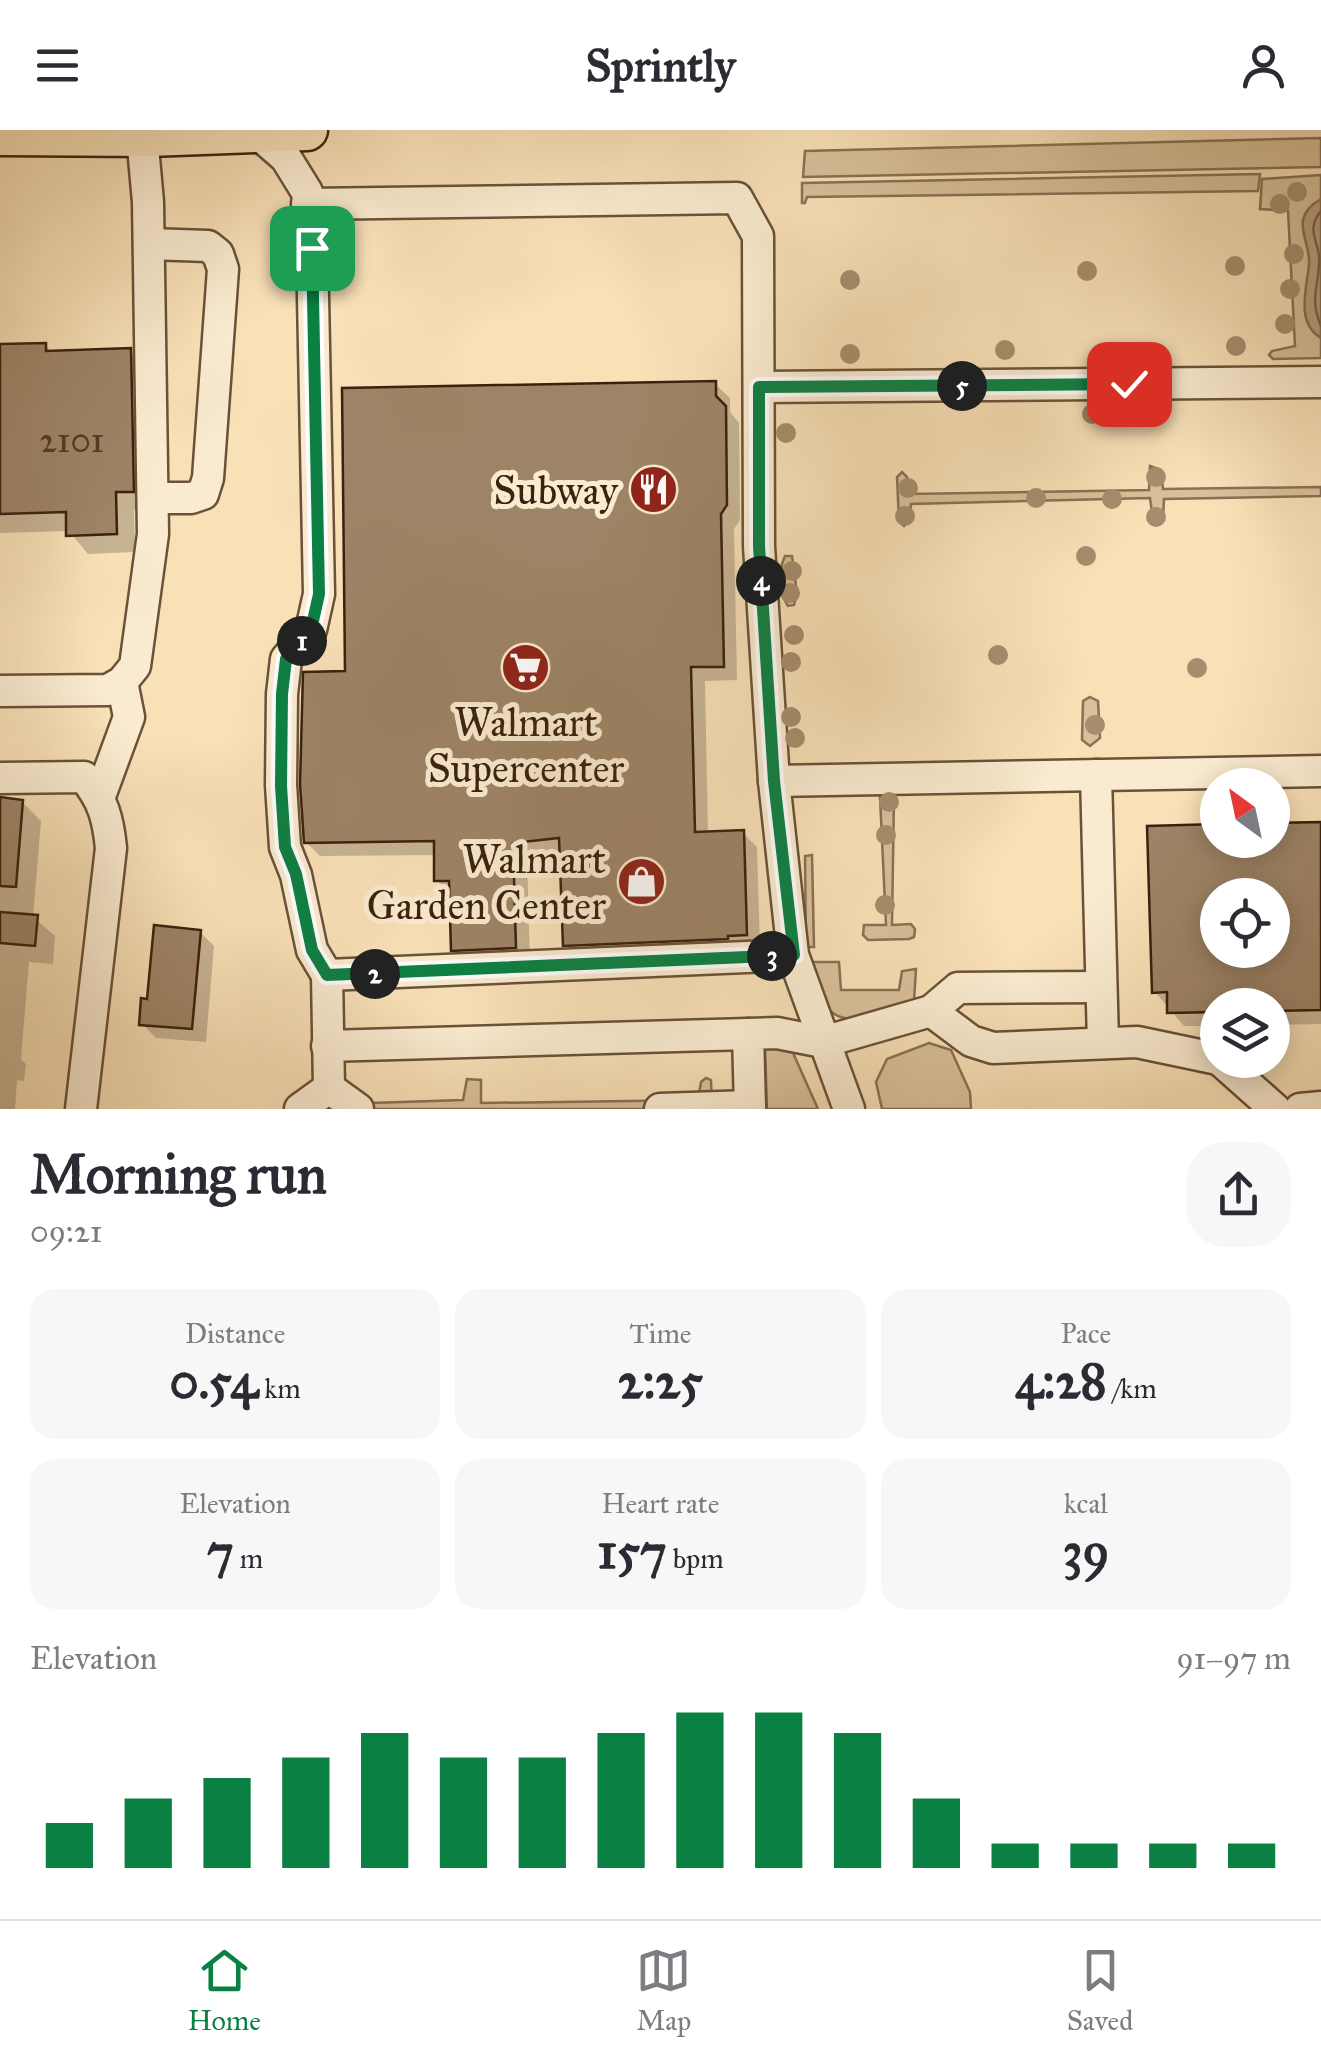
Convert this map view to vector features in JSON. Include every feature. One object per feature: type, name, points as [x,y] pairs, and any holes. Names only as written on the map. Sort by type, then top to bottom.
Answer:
[{"type":"main road","points":[[0,134],[142,136],[307,130]]},
{"type":"lane","points":[[256,132],[286,158],[306,192],[312,248],[319,594],[311,630],[286,659],[281,786],[285,847],[296,874],[312,950],[327,975],[329,1088]]},
{"type":"lane","points":[[0,691],[108,690],[122,682],[135,666],[153,534],[149,244],[142,136]]},
{"type":"lane","points":[[308,204],[737,198],[758,236],[759,546],[774,781],[794,955],[850,1109]]},
{"type":"lane","points":[[149,244],[208,246],[218,254],[223,269],[208,478],[203,494],[191,498],[153,498]]},
{"type":"lane","points":[[759,387],[1321,382]]},
{"type":"lane","points":[[100,796],[129,717],[122,682]]},
{"type":"lane","points":[[774,781],[1321,771]]},
{"type":"lane","points":[[1096,775],[1103,1043]]},
{"type":"lane","points":[[0,778],[84,777],[100,796],[108,820],[110,848],[81,1109]]},
{"type":"lane","points":[[327,975],[794,955]]},
{"type":"lane","points":[[327,1046],[777,1033],[823,1042],[931,1011],[958,988],[1102,987]]},
{"type":"lane","points":[[931,1011],[971,1041],[993,1048],[1137,1042],[1200,1056]]},
{"type":"lane","points":[[660,1109],[750,1108],[748,1034]]},
{"type":"lane","points":[[1239,1078],[1274,1109]]},
{"type":"lane","points":[[300,1109],[329,1088]]},
{"type":"lane","points":[[329,1088],[358,1109]]},
{"type":"lane","points":[[1300,1109],[1321,1106]]},
{"type":"shaded area","points":[[1321,138],[1321,167],[803,177],[805,151]]},
{"type":"shaded area","points":[[1260,174],[1258,191],[807,197],[802,203],[802,183]]},
{"type":"shaded area","points":[[1321,175],[1321,358],[1273,359],[1269,355],[1272,351],[1295,346],[1288,211],[1260,209],[1262,179]]},
{"type":"shaded area","points":[[1150,466],[1161,470],[1163,489],[1321,487],[1321,496],[1164,499],[1163,519],[1157,522],[1153,520],[1150,498],[911,504],[909,520],[904,526],[899,522],[897,477],[902,472],[907,477],[909,494],[1149,490]]},
{"type":"shaded area","points":[[785,556],[792,556],[797,593],[794,605],[788,606],[780,581]]},
{"type":"shaded area","points":[[1090,697],[1098,701],[1100,738],[1090,746],[1082,740],[1083,701]]},
{"type":"shaded area","points":[[880,797],[894,797],[892,925],[911,924],[914,937],[909,939],[868,940],[863,935],[864,925],[886,925]]},
{"type":"shaded area","points":[[812,855],[814,947],[806,947],[805,856]]},
{"type":"shaded area","points":[[808,962],[839,962],[841,990],[899,990],[902,971],[916,969],[914,1001],[865,1018],[840,1017],[819,996]]},
{"type":"shaded area","points":[[764,1018],[781,1026],[818,1109],[767,1109]]},
{"type":"shaded area","points":[[929,1043],[951,1050],[970,1092],[971,1109],[882,1109],[876,1082],[887,1059]]},
{"type":"shaded area","points":[[467,1079],[481,1080],[481,1103],[698,1100],[701,1082],[711,1080],[712,1109],[340,1109],[340,1104],[463,1100]]},
{"type":"water","points":[[1321,199],[1321,338],[1305,314],[1309,255],[1303,222],[1311,206]]},
{"type":"building","points":[[46,343],[46,351],[131,348],[134,492],[116,492],[117,534],[66,536],[66,512],[0,514],[0,344]]},
{"type":"building","name":"Walmart Supercenter","points":[[716,381],[716,396],[726,406],[727,505],[721,514],[724,667],[691,667],[695,832],[744,830],[747,935],[563,946],[559,838],[513,843],[516,948],[451,951],[449,881],[434,881],[434,841],[304,843],[300,784],[303,672],[345,671],[342,388]]},
{"type":"building","points":[[0,797],[23,800],[16,887],[0,886]]},
{"type":"building","points":[[1321,822],[1321,1010],[1290,1011],[1290,988],[1200,988],[1200,1012],[1167,1013],[1167,992],[1152,993],[1147,826],[1200,825],[1200,858],[1290,858],[1290,823]]},
{"type":"building","points":[[0,912],[38,915],[35,946],[0,943]]},
{"type":"building","points":[[154,925],[201,930],[192,1029],[139,1025],[141,998],[147,999]]},
{"type":"place","name":"Subway","points":[[653,490]]},
{"type":"place","name":"Walmart Supercenter","points":[[526,667]]},
{"type":"place","name":"Walmart Garden Center","points":[[641,882]]},
{"type":"route","points":[[312,248],[319,594],[311,630],[286,659],[281,786],[285,847],[296,874],[312,950],[327,975],[794,955],[774,781],[759,546],[759,387],[1129,384]]}]
